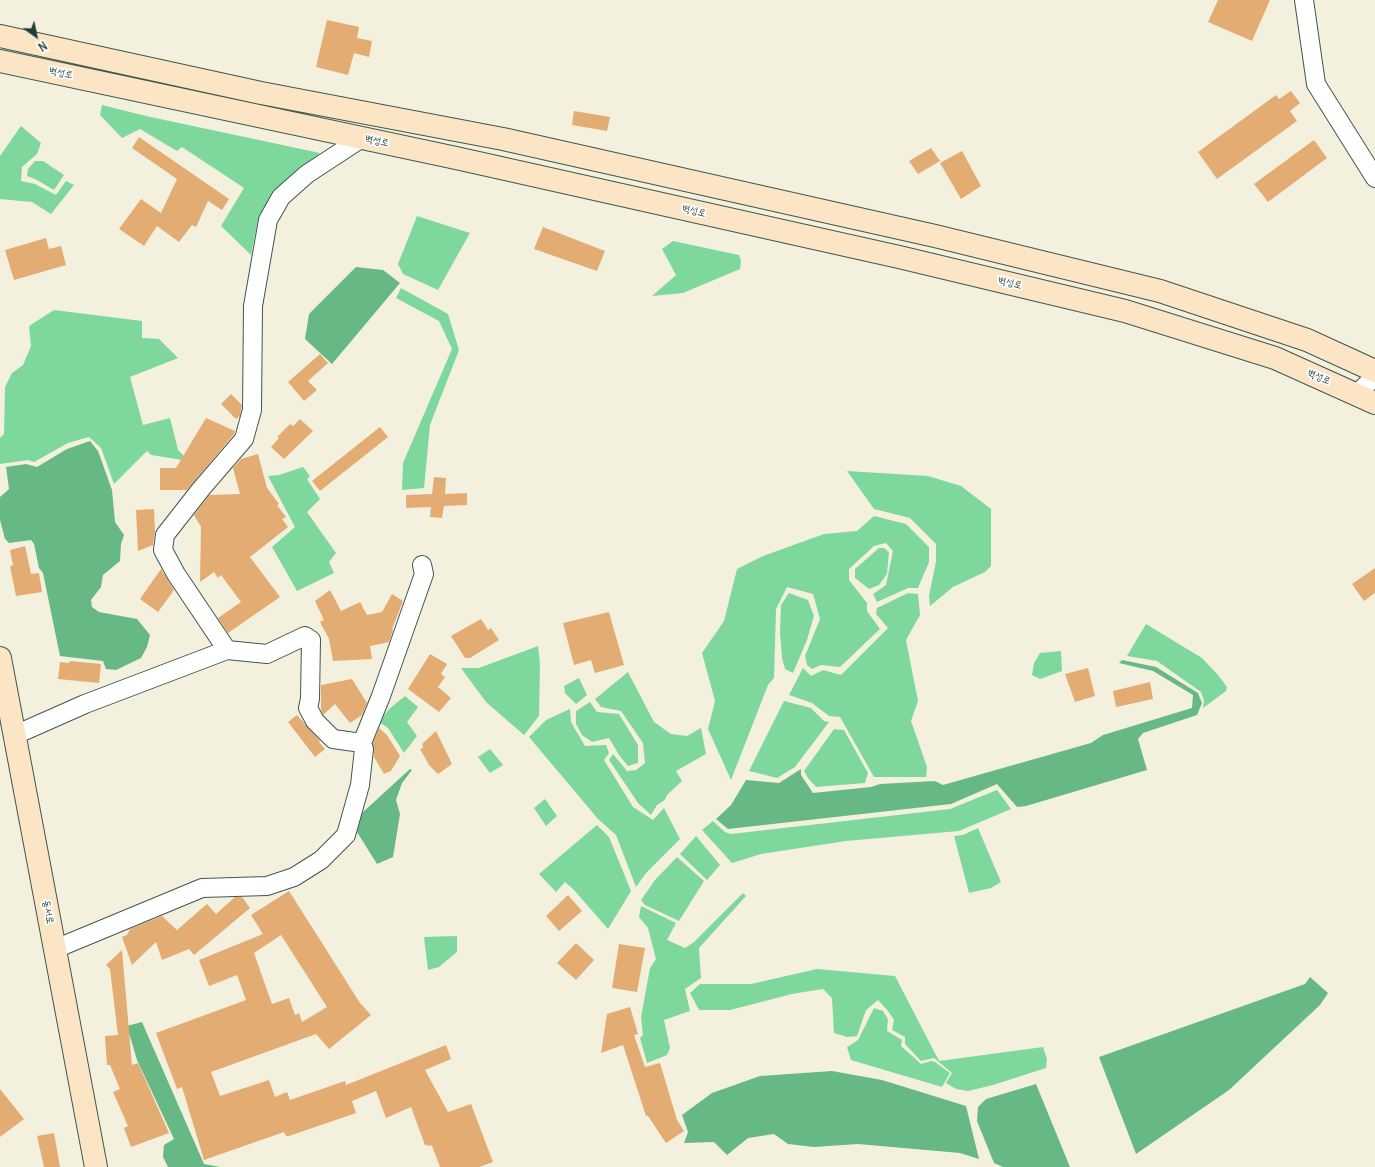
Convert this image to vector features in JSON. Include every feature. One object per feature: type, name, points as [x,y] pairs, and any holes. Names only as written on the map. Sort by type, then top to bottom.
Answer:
[{"type":"main road","points":[[0,36],[261,93],[503,139],[935,236],[1152,289],[1307,340],[1375,371]]},
{"type":"main road","name":"벽성로","points":[[0,61],[362,138],[892,255],[1125,311],[1275,358],[1366,398]]},
{"type":"main road","name":"동서로","points":[[0,658],[96,1167]]},
{"type":"street","points":[[1304,0],[1316,84],[1375,178]]},
{"type":"street","points":[[227,650],[176,574],[166,556],[163,550],[165,535],[201,489],[244,439],[252,410],[253,306],[268,220],[281,197],[307,174],[362,138]]},
{"type":"street","points":[[1366,398],[1375,376]]},
{"type":"street","points":[[55,949],[202,888],[267,886],[294,877],[321,860],[346,834],[360,785],[364,749],[362,743],[381,696],[424,574],[422,565]]},
{"type":"street","points":[[15,735],[85,704],[227,650],[266,654],[305,636],[311,640],[310,699],[308,708],[315,721],[333,739],[362,743]]},
{"type":"green space","points":[[102,105],[146,116],[320,153],[273,194],[258,219],[251,255],[221,226],[244,188],[182,147],[177,151],[140,129],[122,138],[100,115]]},
{"type":"green space","points":[[21,126],[41,143],[37,154],[22,167],[21,181],[35,184],[56,195],[66,181],[74,185],[51,214],[32,202],[0,199],[0,156]]},
{"type":"green space","points":[[35,161],[43,161],[64,175],[54,190],[27,176],[28,169]]},
{"type":"green space","points":[[417,216],[470,233],[438,290],[403,274],[398,264]]},
{"type":"green space","points":[[673,241],[739,255],[741,261],[740,269],[683,293],[652,296],[676,275],[662,249]]},
{"type":"green space","points":[[356,267],[383,270],[400,283],[332,364],[305,339],[309,314]]},
{"type":"green space","points":[[401,288],[448,314],[459,350],[430,425],[424,488],[402,490],[403,463],[452,349],[439,321],[396,298]]},
{"type":"green space","points":[[54,310],[142,321],[142,338],[159,339],[178,358],[130,377],[143,425],[170,418],[178,450],[189,461],[151,455],[147,451],[114,484],[101,448],[89,437],[68,443],[34,462],[28,460],[0,464],[0,438],[4,434],[5,387],[12,373],[23,365],[31,346],[29,326]]},
{"type":"green space","points":[[90,441],[98,451],[112,490],[115,522],[124,535],[121,544],[120,561],[103,575],[101,587],[91,600],[92,607],[99,612],[137,619],[150,635],[147,647],[141,658],[116,670],[106,669],[103,661],[60,656],[43,573],[39,568],[34,544],[31,540],[9,543],[5,539],[0,520],[0,497],[9,489],[6,467],[26,464],[37,467],[67,449]]},
{"type":"green space","points":[[303,467],[310,476],[307,479],[320,499],[307,512],[336,553],[329,562],[334,573],[297,591],[272,547],[295,527],[268,476],[279,475]]},
{"type":"green space","points":[[847,471],[928,476],[961,486],[991,509],[991,566],[985,572],[953,587],[930,606],[929,596],[936,561],[936,544],[910,518],[874,509]]},
{"type":"green space","points":[[874,516],[906,524],[929,547],[929,562],[918,588],[908,588],[877,602],[873,594],[886,585],[893,551],[886,543],[874,546],[849,569],[849,580],[867,603],[867,611],[880,629],[840,667],[821,665],[812,669],[807,665],[805,656],[820,619],[813,594],[787,587],[776,609],[774,678],[768,685],[731,780],[708,729],[715,701],[702,653],[724,621],[737,569],[763,556],[824,534],[857,531]]},
{"type":"green space","points":[[879,548],[884,548],[889,552],[887,574],[879,585],[869,589],[855,578],[855,569]]},
{"type":"green space","points":[[789,593],[808,600],[814,616],[807,640],[793,673],[785,669],[782,658],[780,632],[781,605]]},
{"type":"green space","points":[[908,593],[918,594],[920,615],[906,640],[918,701],[911,721],[927,767],[926,777],[874,777],[840,717],[829,716],[812,703],[789,695],[803,668],[811,676],[823,670],[841,675],[888,628],[876,614],[877,608]]},
{"type":"green space","points":[[1146,624],[1202,658],[1227,687],[1226,691],[1203,708],[1204,701],[1201,692],[1157,661],[1127,656]]},
{"type":"green space","points":[[538,646],[540,664],[539,716],[524,735],[486,702],[461,668],[479,668]]},
{"type":"green space","points":[[1061,651],[1062,671],[1040,679],[1032,675],[1034,663],[1040,653]]},
{"type":"green space","points":[[1122,660],[1156,667],[1198,693],[1202,703],[1197,715],[1143,733],[1138,739],[1147,770],[1026,806],[1017,807],[997,784],[951,804],[728,829],[716,819],[731,805],[746,780],[779,783],[801,769],[801,775],[813,793],[871,787],[880,784],[935,781],[943,785],[1091,743],[1103,735],[1192,708],[1193,695],[1153,671],[1119,663]]},
{"type":"green space","points":[[628,672],[654,722],[671,734],[687,736],[701,728],[706,754],[676,771],[682,781],[667,795],[665,800],[657,805],[651,815],[638,803],[609,760],[613,754],[627,771],[636,770],[645,763],[643,743],[621,711],[601,707],[595,699]]},
{"type":"green space","points":[[579,678],[587,695],[576,704],[565,693],[564,686]]},
{"type":"green space","points":[[405,696],[418,707],[407,722],[417,736],[404,753],[388,728],[379,722],[389,709]]},
{"type":"green space","points":[[784,701],[811,708],[824,721],[829,722],[795,767],[777,778],[749,771]]},
{"type":"green space","points":[[590,702],[597,712],[619,714],[638,745],[638,763],[628,766],[619,755],[609,738],[592,742],[582,735],[576,724],[576,711]]},
{"type":"green space","points":[[570,709],[571,722],[585,746],[606,745],[609,753],[604,760],[633,807],[653,820],[664,808],[680,839],[646,873],[636,887],[616,835],[598,819],[529,737],[546,720]]},
{"type":"green space","points":[[834,729],[844,730],[868,773],[865,783],[816,787],[808,778],[804,771]]},
{"type":"green space","points":[[490,749],[503,765],[490,773],[478,757]]},
{"type":"green space","points":[[410,769],[412,770],[402,783],[396,800],[400,814],[393,857],[377,864],[357,832],[362,813]]},
{"type":"green space","points":[[997,790],[1011,809],[959,831],[846,841],[761,854],[732,863],[702,830],[713,821],[725,832],[731,834],[950,809]]},
{"type":"green space","points":[[545,799],[557,816],[546,826],[534,808]]},
{"type":"green space","points":[[597,825],[609,837],[631,891],[608,929],[574,890],[565,882],[556,892],[539,874]]},
{"type":"green space","points":[[978,828],[1001,882],[991,888],[969,893],[954,836],[963,835]]},
{"type":"green space","points":[[696,836],[720,865],[707,880],[680,854]]},
{"type":"green space","points":[[677,857],[704,881],[679,921],[645,905],[641,900],[655,880]]},
{"type":"green space","points":[[743,893],[746,896],[699,948],[701,978],[685,989],[690,1011],[664,1020],[670,1048],[667,1055],[647,1063],[640,1038],[643,1035],[641,1017],[650,968],[656,959],[648,928],[639,917],[641,906],[676,923],[667,940],[685,948],[694,942]]},
{"type":"green space","points":[[457,936],[457,952],[439,967],[428,970],[424,937]]},
{"type":"green space","points":[[817,969],[895,976],[939,1061],[1043,1047],[1047,1059],[1046,1068],[993,1085],[968,1091],[956,1089],[946,1083],[952,1073],[934,1058],[921,1061],[905,1044],[905,1037],[892,1030],[894,1020],[878,1000],[866,1010],[857,1036],[847,1037],[834,1033],[832,998],[823,989],[792,994],[730,1010],[699,1010],[690,993],[700,984],[751,984]]},
{"type":"green space","points":[[1310,977],[1328,993],[1320,1005],[1229,1090],[1136,1154],[1099,1057],[1305,984]]},
{"type":"green space","points":[[874,1008],[883,1011],[888,1019],[887,1031],[902,1040],[901,1046],[921,1064],[931,1061],[935,1062],[950,1073],[942,1087],[851,1060],[847,1047],[858,1040]]},
{"type":"green space","points":[[142,1022],[204,1164],[220,1167],[168,1167],[163,1157],[164,1145],[174,1139],[137,1060],[127,1026]]},
{"type":"green space","points":[[832,1071],[882,1080],[966,1106],[979,1159],[960,1153],[858,1144],[814,1147],[788,1144],[774,1134],[748,1138],[727,1155],[714,1142],[684,1143],[688,1132],[682,1115],[712,1093],[760,1076]]},
{"type":"green space","points":[[1036,1084],[1070,1167],[1003,1167],[994,1163],[977,1121],[978,1107],[986,1099]]},
{"type":"building","points":[[1218,0],[1270,0],[1252,41],[1208,22]]},
{"type":"building","points":[[327,20],[359,27],[357,38],[372,41],[369,57],[354,53],[348,75],[316,67]]},
{"type":"building","points":[[1291,91],[1300,103],[1290,111],[1297,121],[1217,179],[1198,152],[1276,95],[1279,99]]},
{"type":"building","points":[[574,111],[610,117],[607,131],[572,125]]},
{"type":"building","points":[[139,137],[229,199],[222,210],[208,201],[196,227],[192,225],[179,242],[157,226],[144,246],[119,229],[141,199],[161,213],[177,179],[132,148]]},
{"type":"building","points":[[1314,140],[1327,158],[1268,202],[1254,184]]},
{"type":"building","points":[[931,148],[940,161],[918,174],[909,161]]},
{"type":"building","points":[[962,151],[981,186],[961,199],[940,163]]},
{"type":"building","points":[[543,227],[605,251],[597,271],[534,249]]},
{"type":"building","points":[[46,238],[49,249],[61,246],[66,265],[14,280],[5,250]]},
{"type":"building","points":[[320,354],[328,363],[308,381],[317,390],[304,401],[288,382]]},
{"type":"building","points":[[231,394],[242,405],[240,416],[236,419],[221,404]]},
{"type":"building","points":[[206,418],[235,431],[234,434],[187,490],[160,490],[160,468],[176,468]]},
{"type":"building","points":[[300,419],[313,431],[284,459],[271,447],[279,438],[277,437],[290,424],[293,426]]},
{"type":"building","points":[[380,427],[388,437],[320,491],[312,481]]},
{"type":"building","points":[[258,454],[267,488],[279,504],[277,505],[286,517],[282,519],[288,527],[250,557],[280,597],[228,633],[218,618],[241,602],[221,575],[218,578],[214,572],[200,582],[201,527],[194,515],[209,495],[240,494],[233,468],[241,459]]},
{"type":"building","points":[[434,477],[446,478],[445,494],[467,493],[467,505],[444,506],[442,518],[430,517],[431,507],[406,508],[406,495],[432,494]]},
{"type":"building","points":[[154,509],[155,532],[153,545],[138,551],[136,510]]},
{"type":"building","points":[[25,546],[31,574],[39,573],[42,592],[16,596],[10,566],[13,565],[10,550]]},
{"type":"building","points":[[1375,568],[1375,593],[1364,601],[1352,584]]},
{"type":"building","points":[[161,569],[174,590],[158,612],[140,599]]},
{"type":"building","points":[[330,590],[341,611],[360,602],[367,615],[382,612],[392,594],[403,601],[392,629],[389,642],[370,646],[372,659],[333,661],[329,639],[320,622],[324,620],[315,601]]},
{"type":"building","points":[[609,612],[624,665],[595,673],[591,660],[574,665],[563,623]]},
{"type":"building","points":[[481,619],[488,630],[491,628],[499,640],[470,658],[465,658],[451,636]]},
{"type":"building","points":[[430,654],[447,664],[441,674],[445,677],[438,687],[451,698],[439,712],[408,689]]},
{"type":"building","points":[[70,661],[101,664],[99,683],[58,679],[60,662],[69,663]]},
{"type":"building","points":[[1088,668],[1095,696],[1075,702],[1065,674]]},
{"type":"building","points":[[352,679],[367,703],[362,715],[350,723],[335,704],[323,715],[321,709],[321,685]]},
{"type":"building","points":[[1150,682],[1153,699],[1116,707],[1113,691]]},
{"type":"building","points":[[297,715],[320,741],[319,742],[325,749],[315,757],[288,722]]},
{"type":"building","points":[[379,728],[387,735],[400,756],[391,771],[384,774],[374,757],[373,743]]},
{"type":"building","points":[[436,731],[452,764],[438,774],[429,765],[420,749],[423,748],[422,744]]},
{"type":"building","points":[[289,891],[360,1003],[371,1015],[329,1049],[316,1034],[211,1072],[220,1096],[269,1080],[275,1097],[287,1092],[290,1100],[345,1081],[346,1085],[446,1045],[451,1059],[425,1070],[448,1112],[471,1104],[493,1162],[479,1167],[440,1167],[432,1146],[425,1145],[411,1107],[386,1118],[376,1091],[352,1101],[356,1113],[289,1136],[286,1136],[284,1132],[204,1160],[182,1087],[177,1089],[156,1033],[246,1000],[237,975],[209,986],[199,960],[263,934],[251,915]],"holes":[[[281,935],[327,1007],[302,1022],[299,1013],[295,1015],[289,998],[272,1004],[254,953]]]},
{"type":"building","points":[[568,895],[582,911],[559,931],[546,916]]},
{"type":"building","points":[[235,897],[242,897],[250,908],[194,955],[189,949],[162,960],[156,942],[132,965],[122,937],[127,935],[130,929],[162,916],[177,930],[207,904],[216,914]]},
{"type":"building","points":[[576,943],[594,960],[576,980],[557,963]]},
{"type":"building","points":[[619,944],[645,948],[637,992],[612,988]]},
{"type":"building","points":[[122,950],[132,1065],[138,1063],[169,1133],[131,1147],[124,1128],[128,1126],[113,1092],[120,1089],[110,1065],[107,1065],[105,1036],[118,1035],[110,969],[106,965]]},
{"type":"building","points":[[630,1007],[638,1034],[634,1035],[645,1067],[660,1063],[677,1120],[684,1131],[666,1143],[648,1116],[646,1116],[623,1045],[601,1053],[607,1014]]},
{"type":"building","points":[[0,1089],[24,1119],[0,1137]]},
{"type":"building","points":[[54,1133],[60,1167],[44,1167],[37,1136]]}]
